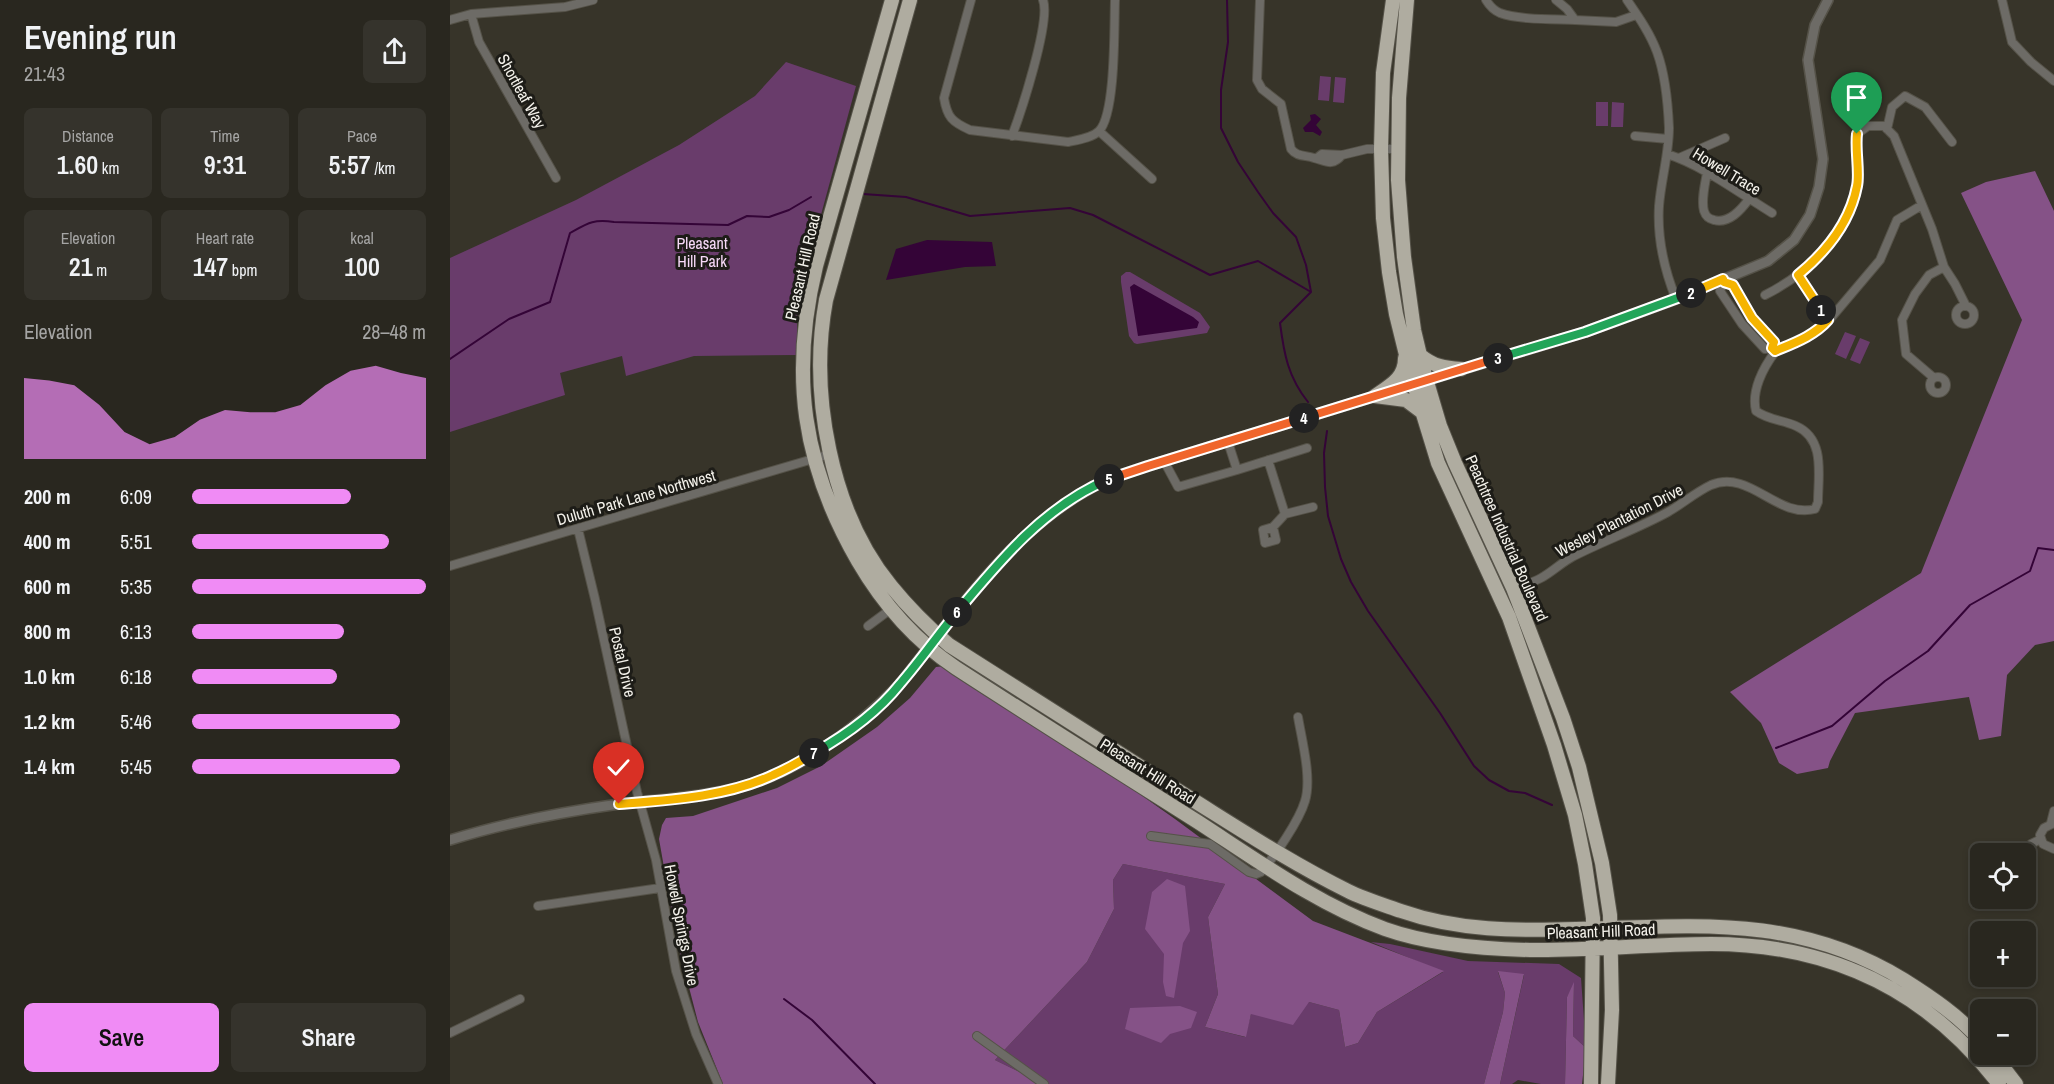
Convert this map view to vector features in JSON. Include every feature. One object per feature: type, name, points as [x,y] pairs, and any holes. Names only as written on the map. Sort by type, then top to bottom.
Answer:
[{"type":"highway","name":"Pleasant Hill Road","points":[[892,0],[816,266],[806,311],[802,364],[809,436],[826,497],[841,532],[866,574],[891,609],[920,641],[965,674],[1312,895],[1338,909],[1397,932],[1456,945],[1496,949],[1592,950],[1711,944],[1745,945],[1802,953],[1841,964],[1899,993],[1940,1021],[1978,1057],[1999,1084]]},
{"type":"highway","name":"Pleasant Hill Road","points":[[910,0],[849,213],[824,313],[820,379],[824,424],[830,454],[846,507],[867,550],[890,585],[938,636],[1276,852],[1350,892],[1425,919],[1500,930],[1744,927],[1812,939],[1891,972],[1958,1018],[1970,1030]]},
{"type":"highway","name":"Peachtree Industrial Boulevard","points":[[1393,0],[1383,73],[1380,149],[1383,218],[1396,314],[1405,352],[1513,588],[1559,707],[1579,767],[1602,863],[1611,928],[1612,1018],[1608,1084]]},
{"type":"highway","name":"Peachtree Industrial Boulevard","points":[[1407,0],[1400,74],[1399,202],[1414,330],[1420,355],[1422,412],[1438,463],[1509,617],[1545,717],[1575,815],[1585,864],[1593,929],[1591,1084]]},
{"type":"highway","points":[[1375,396],[1401,375],[1405,366],[1405,352]]},
{"type":"highway","points":[[1420,355],[1427,362],[1441,368],[1461,369]]},
{"type":"highway","points":[[1375,396],[1406,400],[1422,412]]},
{"type":"highway","points":[[2001,1065],[2016,1084]]},
{"type":"street","points":[[450,20],[471,15],[565,7],[593,0]]},
{"type":"street","points":[[971,0],[944,98],[946,111],[955,124],[970,130],[1068,142],[1099,131],[1107,114],[1114,47],[1115,0]]},
{"type":"street","points":[[1012,136],[1021,115],[1045,22],[1043,0]]},
{"type":"street","points":[[1260,0],[1257,80],[1262,89],[1281,104],[1293,152],[1317,158],[1323,162],[1334,161],[1342,155],[1366,149],[1398,149]]},
{"type":"street","points":[[1486,0],[1491,8],[1499,13],[1531,18],[1616,22],[1636,15]]},
{"type":"street","points":[[1556,0],[1575,20]]},
{"type":"street","points":[[1627,0],[1657,52],[1666,104],[1668,140],[1659,205],[1661,251],[1665,272],[1676,299]]},
{"type":"street","points":[[450,840],[553,814],[707,795],[741,787],[780,772],[842,737],[899,686],[1003,558],[1030,532],[1064,505],[1092,488],[1122,474],[1585,332],[1723,281],[1768,261],[1794,240],[1810,215],[1819,187],[1823,159],[1808,60],[1815,25],[1828,0]]},
{"type":"street","points":[[2002,0],[2012,42],[2054,81]]},
{"type":"street","name":"Shortleaf Way","points":[[471,15],[479,42],[556,178]]},
{"type":"street","points":[[1887,129],[1892,107],[1905,96],[1925,107],[1952,142]]},
{"type":"street","points":[[1766,295],[1786,285],[1798,275],[1833,239],[1847,218],[1858,184],[1855,150],[1857,134],[1868,126],[1884,126],[1894,136],[1932,229],[1944,267],[1966,306]]},
{"type":"street","points":[[1099,131],[1152,178]]},
{"type":"street","points":[[1635,136],[1668,140]]},
{"type":"street","points":[[1679,158],[1725,138]]},
{"type":"street","name":"Howell Trace","points":[[1666,154],[1679,158],[1707,173],[1772,213]]},
{"type":"street","points":[[1707,173],[1704,213],[1709,219],[1719,222],[1729,219],[1749,199]]},
{"type":"street","points":[[1723,281],[1720,291],[1735,315],[1765,349],[1773,350],[1811,335],[1828,320],[1880,260],[1897,220],[1922,205]]},
{"type":"street","points":[[1934,378],[1906,354],[1902,320],[1915,294],[1929,275],[1944,267]]},
{"type":"street","points":[[1798,275],[1828,320]]},
{"type":"street","points":[[1723,281],[1733,285],[1745,307],[1774,342],[1773,350]]},
{"type":"street","points":[[1735,315],[1745,307]]},
{"type":"street","name":"Wesley Plantation Drive","points":[[1513,588],[1541,578],[1571,558],[1667,513],[1711,485],[1726,482],[1742,484],[1784,507],[1807,511],[1815,508],[1818,502],[1819,458],[1815,444],[1799,427],[1772,419],[1756,411],[1755,391],[1773,350]]},
{"type":"street","points":[[1228,442],[1237,470]]},
{"type":"street","points":[[1164,461],[1178,487],[1308,448]]},
{"type":"street","name":"Duluth Park Lane Northwest","points":[[450,566],[830,454]]},
{"type":"street","points":[[1268,460],[1285,514]]},
{"type":"street","points":[[1273,528],[1285,514],[1313,507]]},
{"type":"street","name":"Postal Drive","points":[[578,528],[640,802]]},
{"type":"street","points":[[1498,594],[1513,588]]},
{"type":"street","points":[[868,626],[891,609]]},
{"type":"street","points":[[1151,836],[1210,844],[1249,872],[1256,874],[1266,866],[1305,800],[1307,777],[1298,717]]},
{"type":"street","name":"Howell Springs Drive","points":[[640,802],[656,861],[669,939],[683,996],[718,1084]]},
{"type":"street","points":[[2054,811],[2052,823],[2042,831],[2041,839],[2046,847],[2054,849]]},
{"type":"street","points":[[2033,843],[2041,839]]},
{"type":"street","points":[[538,906],[660,888]]},
{"type":"street","points":[[450,1033],[520,999]]},
{"type":"street","points":[[977,1036],[1044,1084]]},
{"type":"green space","name":"Pleasant Hill Park","points":[[786,62],[856,86],[797,303],[797,355],[694,356],[626,376],[622,356],[560,373],[565,395],[450,432],[450,258],[576,200],[679,145],[755,96]]},
{"type":"green space","points":[[1320,76],[1331,77],[1329,101],[1318,100]]},
{"type":"green space","points":[[1335,77],[1346,78],[1344,103],[1333,102]]},
{"type":"green space","points":[[1596,102],[1608,102],[1608,126],[1596,126]]},
{"type":"green space","points":[[1612,102],[1624,103],[1623,127],[1611,127]]},
{"type":"green space","points":[[1130,272],[1200,313],[1210,327],[1207,333],[1134,343],[1129,336],[1121,282],[1121,276]]},
{"type":"green space","points":[[1845,332],[1856,336],[1846,359],[1835,354]]},
{"type":"green space","points":[[1860,338],[1870,342],[1860,364],[1850,360]]},
{"type":"green space","points":[[1123,864],[1225,884],[1208,917],[1218,994],[1205,1027],[1245,1037],[1251,1014],[1309,1002],[1339,1010],[1345,1047],[1358,1043],[1377,1012],[1443,972],[1371,942],[1468,961],[1559,964],[1581,978],[1586,1048],[1573,1036],[1574,984],[1567,997],[1565,1084],[1541,1084],[1518,1080],[1512,1084],[1500,1084],[1524,975],[1498,972],[1505,993],[1503,1012],[1484,1084],[1044,1084],[995,1060],[1087,962],[1114,909],[1113,880]]},
{"type":"shaded area","points":[[1315,114],[1321,119],[1316,125],[1322,132],[1320,136],[1313,132],[1305,132],[1303,128],[1311,120],[1310,115]]},
{"type":"shaded area","points":[[2035,171],[2054,211],[2054,641],[2035,645],[2007,675],[2001,736],[1979,740],[1969,697],[1855,713],[1828,768],[1797,774],[1779,763],[1761,723],[1730,692],[1921,573],[2022,320],[1961,193],[1986,182]]},
{"type":"shaded area","points":[[927,240],[992,242],[996,266],[965,267],[886,280],[896,249]]},
{"type":"shaded area","points":[[1134,284],[1193,317],[1199,322],[1197,328],[1138,336],[1130,287]]},
{"type":"shaded area","points":[[945,666],[1066,742],[1313,921],[1444,971],[1377,1012],[1358,1043],[1345,1047],[1339,1010],[1309,1002],[1293,1025],[1251,1014],[1246,1037],[1205,1027],[1218,994],[1208,917],[1225,884],[1123,864],[1113,880],[1114,909],[1087,962],[995,1060],[1044,1084],[723,1084],[698,1022],[677,941],[659,839],[662,825],[666,818],[693,816],[777,788],[821,766],[877,727],[910,698],[936,667]]},
{"type":"shaded area","points":[[1167,879],[1185,886],[1190,931],[1183,943],[1174,998],[1166,996],[1163,982],[1164,954],[1145,929],[1152,892]]},
{"type":"shaded area","points":[[1498,971],[1524,974],[1500,1084],[1484,1084],[1503,1012],[1505,993]]},
{"type":"shaded area","points":[[1574,982],[1573,1036],[1586,1048],[1582,1084],[1565,1084],[1567,997]]},
{"type":"shaded area","points":[[1180,1006],[1197,1012],[1191,1028],[1170,1034],[1161,1043],[1125,1029],[1130,1008]]},
{"type":"waterway","points":[[1227,0],[1228,42],[1221,90],[1221,128],[1238,162],[1258,192],[1273,213],[1296,237],[1306,265],[1311,292]]},
{"type":"waterway","points":[[863,194],[906,197],[970,216],[1070,208],[1093,215],[1210,275],[1258,261],[1311,292]]},
{"type":"waterway","points":[[450,359],[509,319],[550,302],[570,233],[586,224],[601,221],[728,225],[747,216],[769,217],[789,210],[811,197]]},
{"type":"waterway","points":[[1308,402],[1291,374],[1280,323],[1311,292]]},
{"type":"waterway","points":[[1327,431],[1324,453],[1328,516],[1341,559],[1368,611],[1440,713],[1474,766],[1489,780],[1509,791],[1525,793],[1552,805]]},
{"type":"waterway","points":[[1776,748],[1832,726],[1885,681],[1928,651],[1970,605],[2030,571],[2038,548],[2054,550]]},
{"type":"waterway","points":[[784,999],[812,1020],[875,1084]]},
{"type":"route","points":[[619,804],[707,795],[741,787],[773,776],[842,737],[899,686],[989,573],[1023,537],[1064,505],[1103,482],[1122,474],[1585,332],[1676,299],[1723,279],[1724,282],[1733,285],[1752,318],[1774,342],[1772,348],[1775,351],[1811,335],[1828,320],[1798,275],[1833,239],[1847,218],[1858,184],[1855,150],[1857,134]]}]
